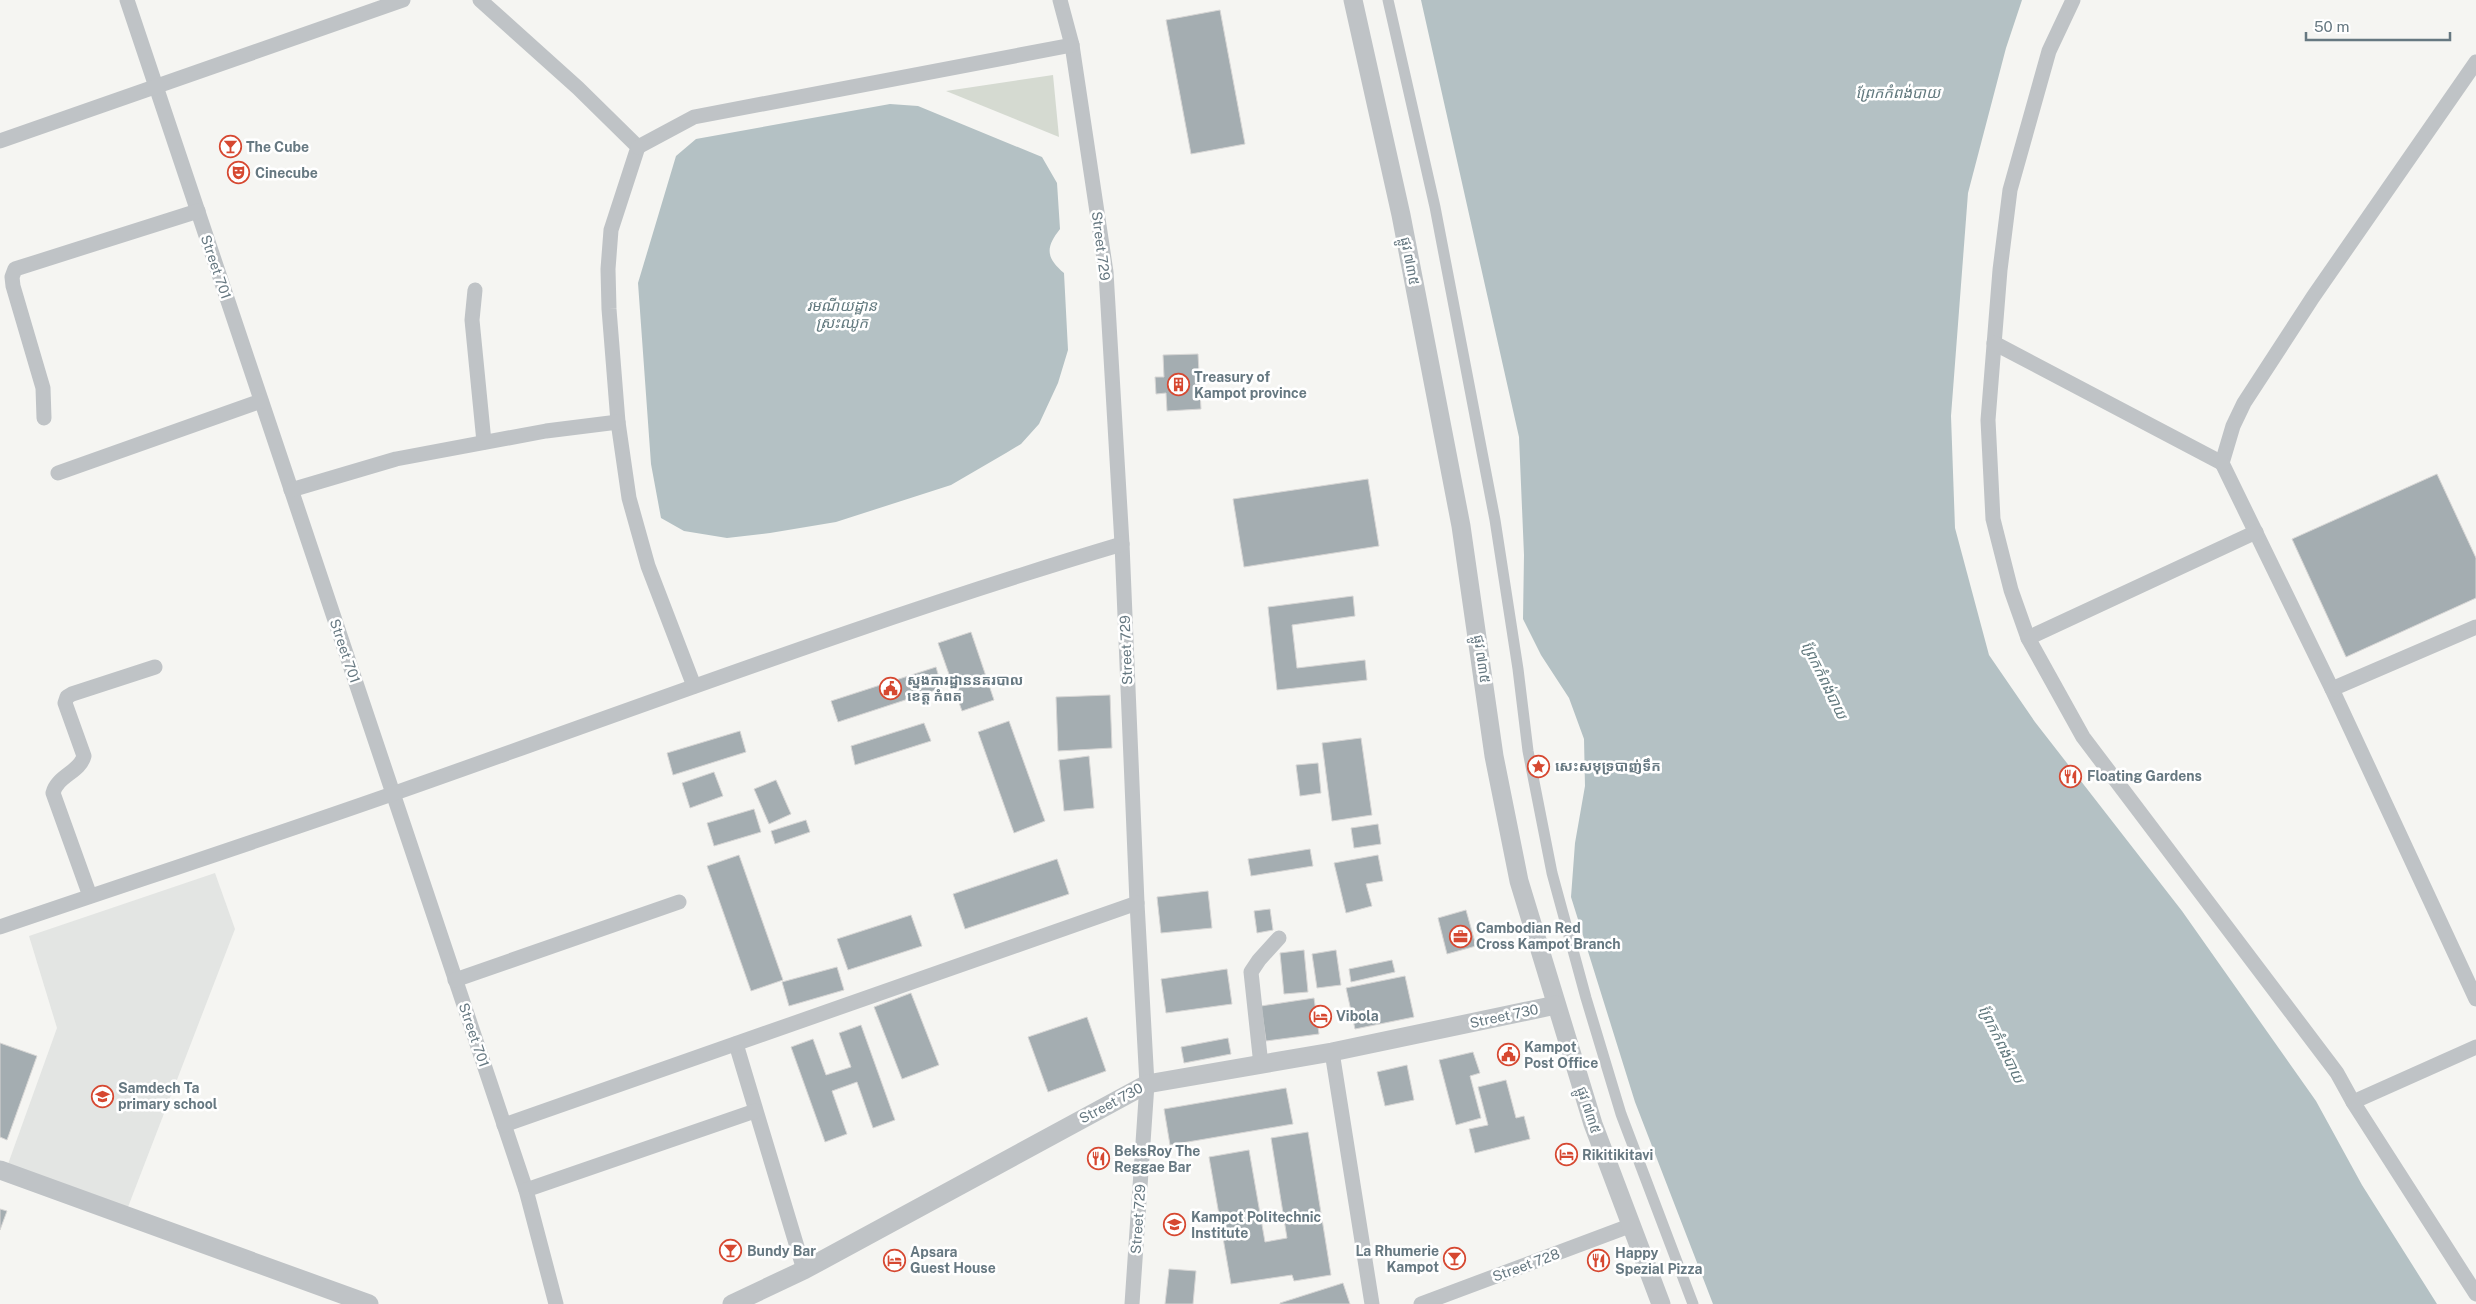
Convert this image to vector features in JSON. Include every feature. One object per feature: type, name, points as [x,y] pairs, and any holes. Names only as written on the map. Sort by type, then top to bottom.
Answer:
[{"type":"street","name":"Street 701","points":[[127,0],[526,1190],[556,1304]]},
{"type":"street","points":[[0,141],[403,0]]},
{"type":"street","points":[[480,0],[578,88],[638,147]]},
{"type":"street","name":"Street 729","points":[[1060,0],[1072,45],[1106,272],[1122,544],[1136,903],[1147,1084],[1132,1304]]},
{"type":"street","name":"ផ្លូវ ៧៣៥","points":[[1353,0],[1401,214],[1461,526],[1484,674],[1494,756],[1519,881],[1593,1124],[1662,1304]]},
{"type":"street","points":[[1388,0],[1435,208],[1495,520],[1518,669],[1528,751],[1552,872],[1586,998],[1621,1114],[1692,1304]]},
{"type":"street","points":[[2073,0],[2049,51],[2010,190],[1988,420],[1993,519],[2011,590],[2028,638],[2083,737],[2326,1058],[2476,1294]]},
{"type":"street","points":[[694,686],[643,549],[629,498],[618,422],[609,308],[608,269],[611,230],[638,147],[694,117],[1072,45]]},
{"type":"street","points":[[2222,463],[2233,426],[2244,403],[2313,297],[2476,62]]},
{"type":"street","points":[[44,418],[43,388],[13,286],[12,277],[15,269],[198,211]]},
{"type":"street","points":[[475,290],[472,320],[484,442]]},
{"type":"street","points":[[1994,343],[2222,463],[2332,689],[2476,999]]},
{"type":"street","points":[[58,473],[261,401]]},
{"type":"street","points":[[291,490],[396,459],[484,442],[618,422]]},
{"type":"street","points":[[2028,638],[2256,532]]},
{"type":"street","points":[[0,927],[393,794],[694,686],[1035,570],[1122,544]]},
{"type":"street","points":[[2332,689],[2476,627]]},
{"type":"street","points":[[90,896],[53,793],[56,784],[82,763],[84,756],[65,703],[67,697],[72,694],[155,667]]},
{"type":"street","points":[[455,980],[679,902]]},
{"type":"street","points":[[504,1125],[1136,903]]},
{"type":"street","points":[[1260,1065],[1251,972],[1279,938]]},
{"type":"street","name":"Street 730","points":[[732,1304],[804,1270],[1147,1084],[1332,1052],[1556,1005]]},
{"type":"street","points":[[736,1044],[804,1270]]},
{"type":"street","points":[[2353,1102],[2476,1047]]},
{"type":"street","points":[[1332,1052],[1372,1304]]},
{"type":"street","points":[[526,1190],[755,1111]]},
{"type":"street","points":[[0,1170],[369,1304]]},
{"type":"street","name":"Street 728","points":[[1421,1304],[1632,1225]]},
{"type":"shaded area","points":[[1053,75],[1059,137],[946,91]]},
{"type":"shaded area","name":"Samdech Ta primary school","points":[[215,873],[235,929],[128,1207],[8,1164],[57,1028],[29,936]]},
{"type":"water","name":"ព្រែកកំពង់បាយ","points":[[1421,0],[2022,0],[2006,48],[1968,193],[1951,416],[1955,528],[1989,655],[2035,722],[2182,911],[2316,1101],[2362,1185],[2437,1304],[1713,1304],[1635,1102],[1571,897],[1575,843],[1585,786],[1584,739],[1569,698],[1541,655],[1523,619],[1524,555],[1519,437]]},
{"type":"water","name":"រមណីយដ្ឋាន ស្រះឈូក","points":[[890,104],[918,106],[1042,157],[1057,183],[1060,229],[1052,241],[1050,252],[1053,262],[1064,273],[1068,350],[1058,383],[1039,424],[1021,444],[951,485],[836,522],[727,538],[684,531],[661,518],[651,464],[638,283],[676,156],[696,139]]},
{"type":"building","points":[[1220,10],[1245,144],[1191,154],[1166,20]]},
{"type":"building","name":"Treasury of Kampot province","points":[[1198,354],[1201,409],[1167,411],[1166,393],[1156,394],[1155,377],[1164,377],[1163,355]]},
{"type":"building","points":[[2437,474],[2476,558],[2476,598],[2346,657],[2292,539]]},
{"type":"building","points":[[1368,479],[1379,546],[1244,567],[1233,499]]},
{"type":"building","points":[[1353,596],[1355,616],[1292,625],[1297,668],[1365,660],[1367,680],[1277,690],[1268,607]]},
{"type":"building","points":[[971,632],[994,700],[962,711],[938,643]]},
{"type":"building","points":[[936,667],[942,688],[838,722],[831,701]]},
{"type":"building","points":[[1110,695],[1112,748],[1058,751],[1056,697]]},
{"type":"building","points":[[1009,721],[1045,821],[1014,833],[978,732]]},
{"type":"building","points":[[924,723],[931,741],[855,765],[851,746]]},
{"type":"building","points":[[740,731],[746,752],[673,775],[667,753]]},
{"type":"building","points":[[1361,738],[1372,815],[1332,821],[1322,743]]},
{"type":"building","points":[[1089,756],[1094,808],[1064,811],[1059,760]]},
{"type":"building","points":[[1318,763],[1321,793],[1300,796],[1296,765]]},
{"type":"building","points":[[714,772],[723,796],[690,808],[682,783]]},
{"type":"building","points":[[776,780],[791,814],[769,824],[754,789]]},
{"type":"building","points":[[754,809],[761,832],[714,846],[707,823]]},
{"type":"building","points":[[806,820],[810,832],[775,844],[771,831]]},
{"type":"building","points":[[1378,824],[1381,844],[1354,848],[1351,828]]},
{"type":"building","points":[[1310,849],[1313,866],[1251,876],[1248,859]]},
{"type":"building","points":[[739,855],[783,980],[751,991],[707,866]]},
{"type":"building","points":[[1378,855],[1383,881],[1366,884],[1372,906],[1346,913],[1334,863]]},
{"type":"building","points":[[1057,859],[1069,894],[965,929],[953,894]]},
{"type":"building","points":[[1208,891],[1212,928],[1161,933],[1157,897]]},
{"type":"building","points":[[1270,909],[1273,930],[1257,933],[1254,911]]},
{"type":"building","points":[[1466,910],[1476,946],[1447,954],[1438,918]]},
{"type":"building","points":[[911,915],[922,946],[848,970],[837,939]]},
{"type":"building","points":[[1304,950],[1308,992],[1284,994],[1280,953]]},
{"type":"building","points":[[1336,950],[1341,985],[1317,988],[1312,954]]},
{"type":"building","points":[[1392,960],[1395,972],[1351,982],[1349,969]]},
{"type":"building","points":[[837,967],[844,990],[789,1006],[782,982]]},
{"type":"building","points":[[1227,969],[1232,1004],[1166,1013],[1161,979]]},
{"type":"building","points":[[1405,976],[1414,1017],[1355,1029],[1346,988]]},
{"type":"building","points":[[911,993],[939,1065],[902,1079],[874,1007]]},
{"type":"building","points":[[1314,998],[1319,1034],[1266,1041],[1261,1006]]},
{"type":"building","points":[[1087,1017],[1106,1071],[1048,1092],[1028,1037]]},
{"type":"building","points":[[861,1025],[895,1120],[873,1128],[857,1082],[832,1091],[847,1134],[825,1142],[791,1047],[813,1039],[826,1075],[851,1067],[839,1033]]},
{"type":"building","points":[[1228,1038],[1231,1054],[1184,1063],[1181,1047]]},
{"type":"building","points":[[0,1043],[37,1056],[7,1140],[0,1137]]},
{"type":"building","points":[[1473,1052],[1480,1073],[1470,1076],[1481,1118],[1456,1125],[1439,1060]]},
{"type":"building","points":[[1407,1065],[1414,1100],[1385,1106],[1377,1072]]},
{"type":"building","points":[[1506,1080],[1516,1118],[1524,1116],[1530,1139],[1475,1153],[1469,1129],[1488,1125],[1478,1087]]},
{"type":"building","points":[[1286,1088],[1293,1124],[1170,1145],[1164,1109]]},
{"type":"building","points":[[1308,1132],[1331,1275],[1294,1281],[1292,1275],[1231,1284],[1209,1157],[1249,1150],[1265,1242],[1287,1238],[1271,1138]]},
{"type":"building","points":[[0,1209],[7,1211],[0,1230]]},
{"type":"building","points":[[1169,1269],[1196,1271],[1193,1304],[1165,1304]]},
{"type":"building","points":[[1343,1283],[1350,1304],[1280,1304],[1280,1303]]},
{"type":"place","name":"The Cube","points":[[230,147]]},
{"type":"place","name":"Cinecube","points":[[239,173]]},
{"type":"place","name":"Treasury of Kampot province","points":[[1178,385]]},
{"type":"place","name":"ស្នងការដ្ឋាននគរបាល ខេត្ត កំពត","points":[[891,688]]},
{"type":"place","name":"សេះសមុទ្របាញ់ទឹក","points":[[1539,766]]},
{"type":"place","name":"Floating Gardens","points":[[2071,776]]},
{"type":"place","name":"Cambodian Red Cross Kampot Branch","points":[[1460,936]]},
{"type":"place","name":"Vibola","points":[[1320,1016]]},
{"type":"place","name":"Kampot Post Office","points":[[1508,1055]]},
{"type":"place","name":"Samdech Ta primary school","points":[[102,1096]]},
{"type":"place","name":"Rikitikitavi","points":[[1566,1155]]},
{"type":"place","name":"BeksRoy The Reggae Bar","points":[[1098,1159]]},
{"type":"place","name":"Kampot Politechnic Institute","points":[[1175,1225]]},
{"type":"place","name":"Bundy Bar","points":[[731,1251]]},
{"type":"place","name":"La Rhumerie Kampot","points":[[1455,1259]]},
{"type":"place","name":"Apsara Guest House","points":[[894,1260]]},
{"type":"place","name":"Happy Spezial Pizza","points":[[1599,1261]]}]
